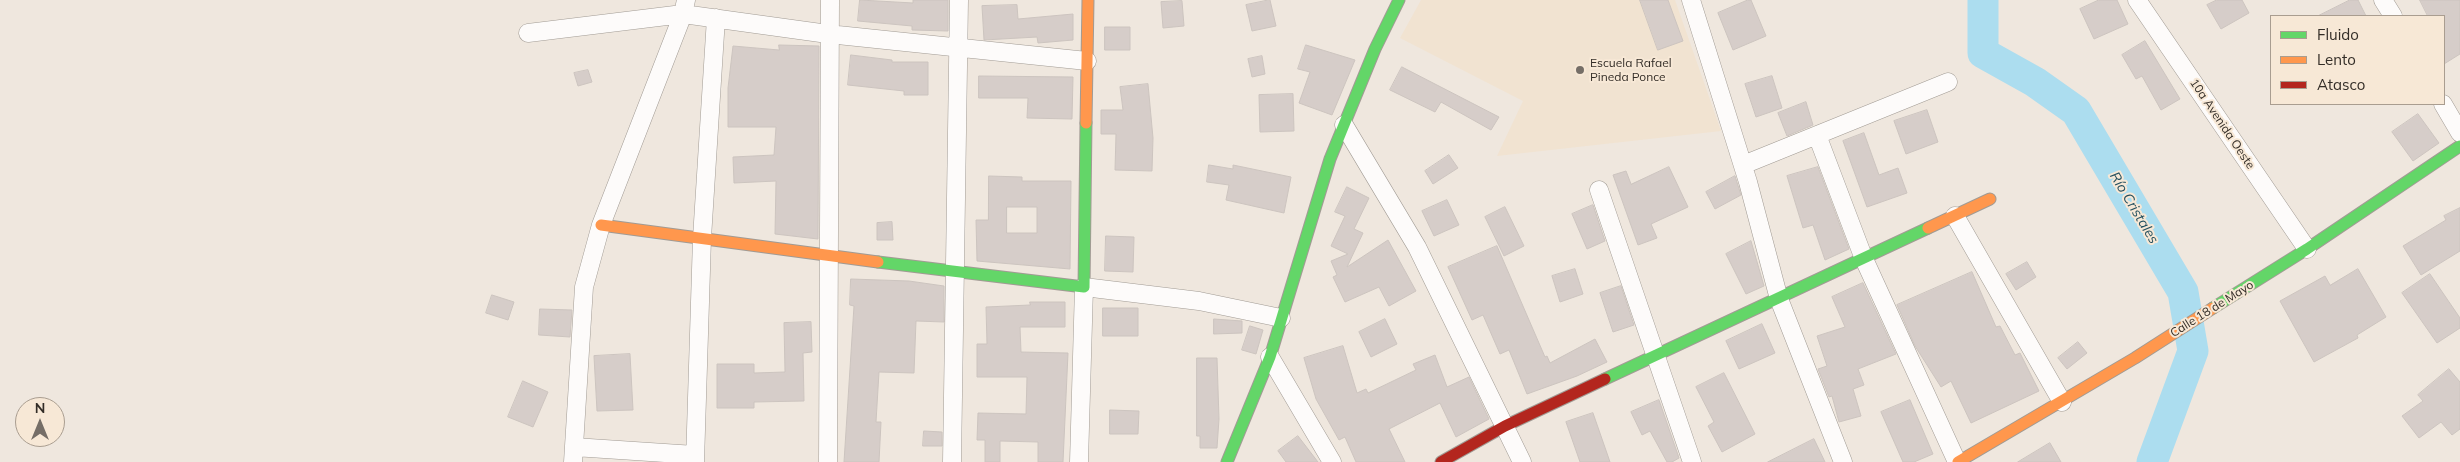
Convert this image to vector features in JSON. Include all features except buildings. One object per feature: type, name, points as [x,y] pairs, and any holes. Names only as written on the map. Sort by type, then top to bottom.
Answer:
[{"type":"street","points":[[828,462],[828,34],[830,0]]},
{"type":"street","points":[[952,462],[959,0]]},
{"type":"street","points":[[1079,462],[1084,287],[1088,0]]},
{"type":"street","points":[[1227,462],[1270,357],[1330,159],[1375,48],[1399,0]]},
{"type":"street","points":[[1691,0],[1743,165],[1779,299],[1843,462]]},
{"type":"street","name":"10a Avenida Oeste","points":[[2138,0],[2307,249]]},
{"type":"street","points":[[2383,0],[2392,15]]},
{"type":"street","points":[[684,7],[601,225],[584,287],[573,454],[695,458],[702,238],[716,18]]},
{"type":"street","points":[[528,33],[684,7],[716,18],[828,34],[1087,61]]},
{"type":"street","points":[[1743,165],[1948,82]]},
{"type":"street","points":[[2444,105],[2460,133]]},
{"type":"street","points":[[1344,125],[1417,247],[1522,462]]},
{"type":"street","points":[[1817,135],[1864,258],[1966,460]]},
{"type":"street","name":"Calle 18 de Mayo","points":[[1966,460],[2135,358],[2307,249],[2460,146]]},
{"type":"street","points":[[1599,190],[1692,462]]},
{"type":"street","points":[[1441,462],[1505,426],[1990,199]]},
{"type":"street","points":[[1955,216],[2062,402]]},
{"type":"street","points":[[601,225],[955,273],[1199,301],[1281,318]]},
{"type":"street","points":[[1270,357],[1332,462]]},
{"type":"shaded area","name":"Escuela Rafael Pineda Ponce","points":[[1421,0],[1675,0],[1721,131],[1497,156],[1523,101],[1400,38]]},
{"type":"waterway","name":"Río Cristales","points":[[1983,0],[1983,53],[2035,82],[2076,111],[2183,292],[2193,351],[2152,462]]},
{"type":"traffic: fast","points":[[1227,462],[1270,357],[1330,159],[1375,49],[1399,0]]},
{"type":"traffic: fast","points":[[878,262],[1084,287],[1086,123]]},
{"type":"traffic: fast","points":[[2213,308],[2307,249],[2460,146]]},
{"type":"traffic: fast","points":[[1605,379],[1928,228]]},
{"type":"traffic: slow","points":[[1086,123],[1088,0]]},
{"type":"traffic: slow","points":[[1928,228],[1990,199]]},
{"type":"traffic: slow","points":[[601,225],[878,262]]},
{"type":"traffic: slow","points":[[1958,462],[2135,358],[2213,308]]},
{"type":"traffic: jam","points":[[1441,462],[1505,426],[1605,379]]},
{"type":"place","name":"Escuela Rafael Pineda Ponce","points":[[1580,70]]}]
